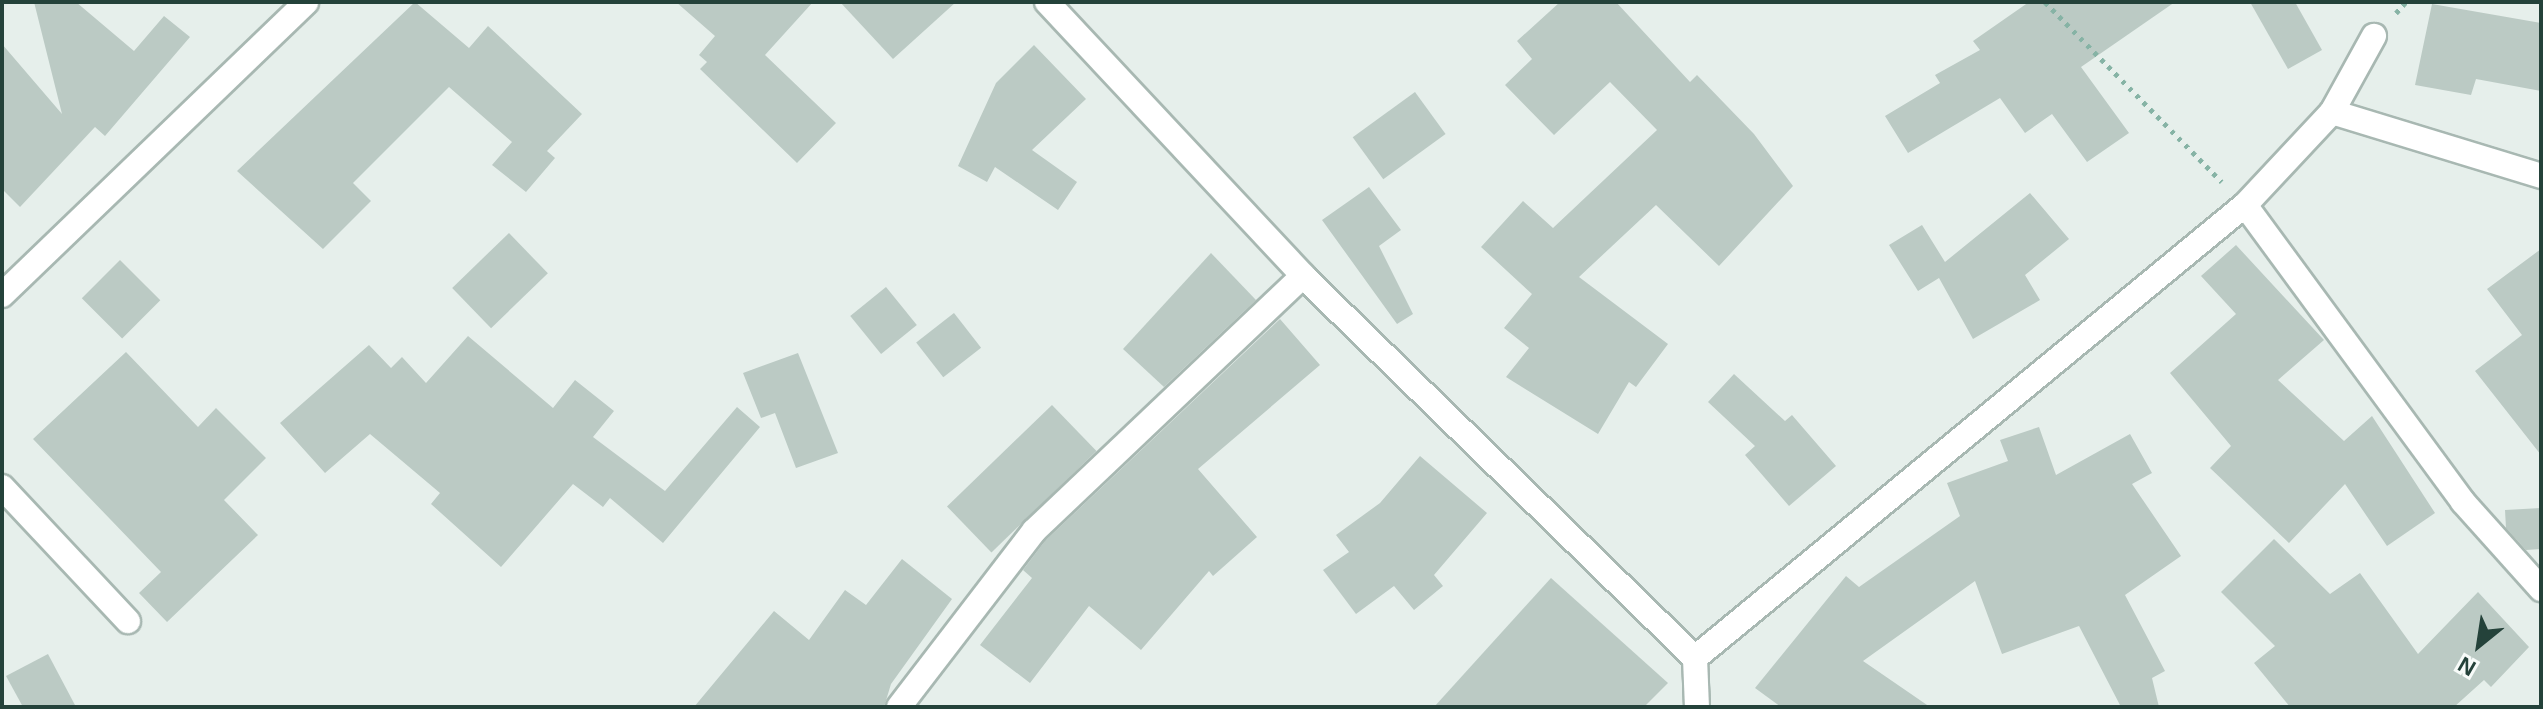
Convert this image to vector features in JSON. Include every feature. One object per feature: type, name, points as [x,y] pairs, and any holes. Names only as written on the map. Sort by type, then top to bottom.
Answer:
[{"type":"street","points":[[2,295],[306,2]]},
{"type":"street","points":[[1047,2],[1303,276],[1695,658],[1697,707]]},
{"type":"street","points":[[1695,658],[2245,205],[2332,112],[2374,36]]},
{"type":"street","points":[[2332,112],[2541,176]]},
{"type":"street","points":[[2245,205],[2463,502],[2541,589]]},
{"type":"street","points":[[899,707],[1034,531],[1303,276]]},
{"type":"street","points":[[2,487],[128,621]]},
{"type":"path","points":[[2045,2],[2245,205]]},
{"type":"building","points":[[34,2],[76,2],[134,51],[164,16],[190,37],[105,136],[95,127],[20,207],[2,189],[2,44],[62,114]]},
{"type":"building","points":[[415,2],[469,48],[488,26],[582,114],[547,151],[555,158],[526,192],[492,165],[512,142],[449,87],[353,183],[371,201],[323,249],[237,171]]},
{"type":"building","points":[[676,2],[813,2],[765,55],[836,123],[797,163],[700,69],[707,62],[699,55],[715,36]]},
{"type":"building","points":[[840,2],[956,2],[893,59]]},
{"type":"building","points":[[1560,2],[1616,2],[1690,82],[1697,75],[1754,134],[1793,186],[1719,266],[1656,205],[1579,277],[1668,344],[1636,387],[1629,382],[1598,434],[1506,377],[1529,348],[1504,328],[1532,294],[1481,247],[1523,201],[1553,228],[1657,130],[1610,82],[1554,135],[1505,85],[1532,59],[1517,41]]},
{"type":"building","points":[[2029,2],[2175,2],[2081,67],[2129,133],[2087,162],[2052,114],[2025,133],[2000,98],[1908,153],[1885,116],[1940,83],[1935,75],[1980,50],[1973,41]]},
{"type":"building","points":[[2250,2],[2295,2],[2322,50],[2288,69]]},
{"type":"building","points":[[2432,4],[2541,23],[2541,91],[2476,79],[2471,95],[2415,85]]},
{"type":"building","points":[[1034,45],[1086,99],[1032,150],[1077,182],[1058,210],[995,167],[987,182],[958,166],[996,83]]},
{"type":"building","points":[[1415,92],[1446,134],[1383,179],[1353,137]]},
{"type":"building","points":[[1369,187],[1401,230],[1379,246],[1413,314],[1397,324],[1322,220]]},
{"type":"building","points":[[2030,193],[2069,239],[2025,275],[2040,300],[1973,339],[1939,278],[1918,291],[1889,245],[1922,225],[1945,262]]},
{"type":"building","points":[[509,233],[548,273],[491,328],[452,288]]},
{"type":"building","points":[[2236,245],[2324,340],[2278,380],[2344,441],[2372,416],[2435,513],[2387,546],[2345,484],[2289,543],[2210,468],[2231,446],[2170,373],[2236,314],[2201,276]]},
{"type":"building","points":[[2541,249],[2541,455],[2475,371],[2522,335],[2487,289]]},
{"type":"building","points":[[1211,253],[1256,300],[1164,387],[1123,349]]},
{"type":"building","points":[[120,260],[160,300],[122,338],[82,298]]},
{"type":"building","points":[[886,287],[917,325],[881,354],[850,316]]},
{"type":"building","points":[[954,313],[981,348],[943,377],[916,343]]},
{"type":"building","points":[[1280,319],[1320,365],[1198,469],[1257,537],[1213,576],[1209,571],[1141,650],[1089,606],[1030,683],[980,645],[1032,578],[1023,570],[1045,541]]},
{"type":"building","points":[[468,336],[553,408],[575,380],[614,411],[593,437],[665,491],[737,407],[760,427],[663,543],[610,498],[603,507],[573,484],[501,567],[431,504],[440,493],[370,434],[325,473],[280,423],[369,345],[391,368],[402,357],[426,383]]},
{"type":"building","points":[[126,352],[198,427],[216,408],[266,458],[224,500],[258,535],[167,622],[139,593],[161,572],[33,439]]},
{"type":"building","points":[[798,353],[838,453],[796,468],[775,413],[761,418],[743,373]]},
{"type":"building","points":[[1734,374],[1785,421],[1792,415],[1836,466],[1789,506],[1745,455],[1755,446],[1708,402]]},
{"type":"building","points":[[1052,405],[1096,451],[991,552],[947,506]]},
{"type":"building","points":[[2039,427],[2056,475],[2130,434],[2152,473],[2132,484],[2181,556],[2125,595],[2165,671],[2152,678],[2159,707],[2121,707],[2079,626],[2002,654],[1975,581],[1863,661],[1930,707],[1781,707],[1755,688],[1846,576],[1859,587],[1960,516],[1947,483],[2008,461],[2000,440]]},
{"type":"building","points":[[1420,456],[1487,513],[1434,575],[1443,586],[1414,610],[1394,586],[1356,614],[1323,570],[1349,552],[1336,535],[1380,503]]},
{"type":"building","points":[[2541,508],[2541,549],[2526,550],[2506,528],[2505,510]]},
{"type":"building","points":[[2274,539],[2330,594],[2360,573],[2418,654],[2478,592],[2529,647],[2491,687],[2484,680],[2454,707],[2290,707],[2254,663],[2275,646],[2221,592]]},
{"type":"building","points":[[902,559],[952,599],[891,684],[884,707],[694,707],[774,611],[809,640],[845,590],[866,605]]},
{"type":"building","points":[[1551,578],[1668,683],[1644,707],[1434,707]]},
{"type":"building","points":[[48,654],[76,707],[23,707],[6,676]]}]
